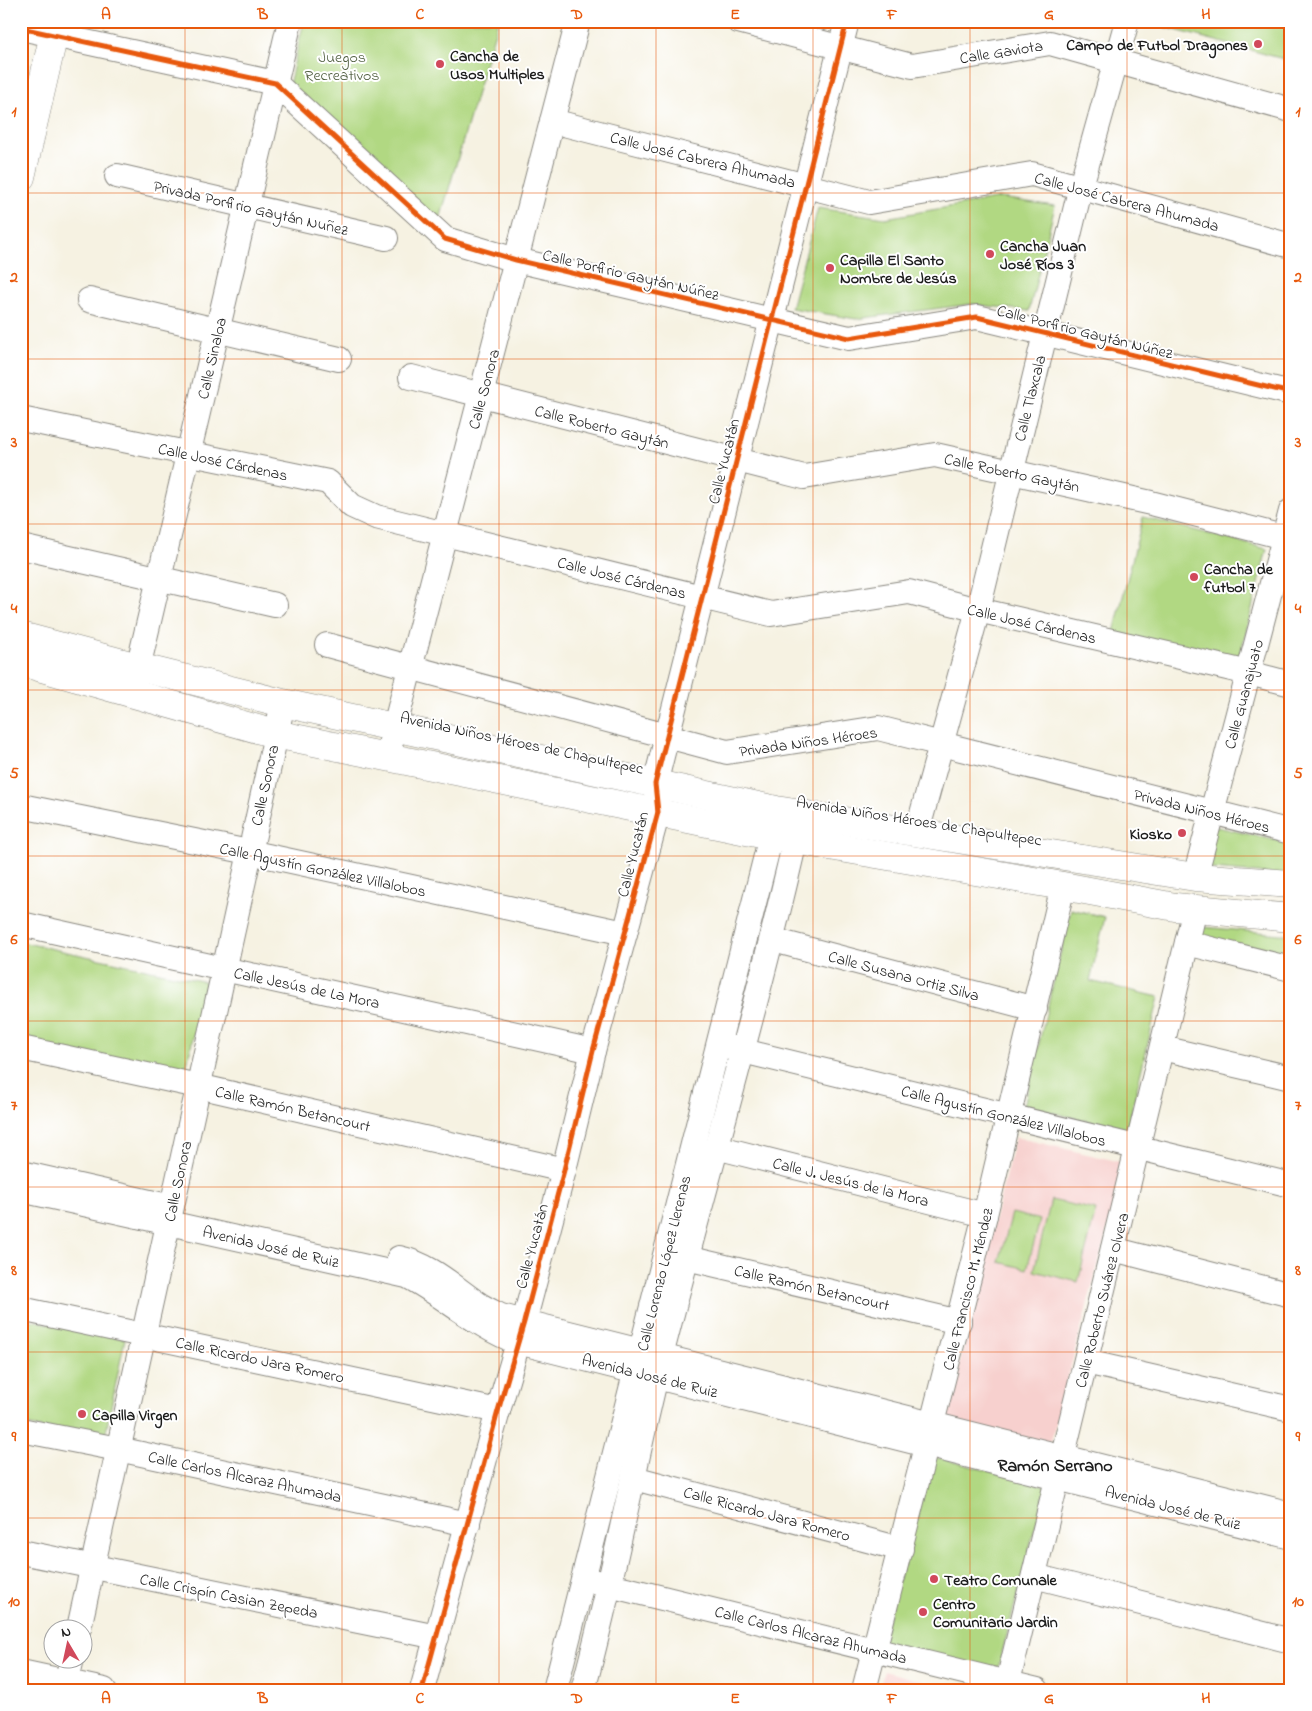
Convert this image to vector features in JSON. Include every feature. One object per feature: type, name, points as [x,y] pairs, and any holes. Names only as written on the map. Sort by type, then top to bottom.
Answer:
[{"type":"main road","points":[[21,177],[56,28]]},
{"type":"main road","name":"Avenida Niños Héroes de Chapultepec","points":[[21,636],[283,703],[776,810],[1195,877],[1291,884]]},
{"type":"main road","points":[[21,662],[275,734],[783,838],[1195,910],[1291,918]]},
{"type":"street","name":"Calle Sinaloa","points":[[132,694],[290,21]]},
{"type":"street","name":"Calle Sonora","points":[[387,757],[578,21]]},
{"type":"street","name":"Calle Gaviota","points":[[738,21],[912,66],[1050,43],[1291,110]]},
{"type":"street","name":"Calle Yucatán","points":[[422,1690],[521,1332],[658,812],[655,784],[847,21]]},
{"type":"street","name":"Calle Tlaxcala","points":[[918,832],[940,744],[978,610],[1081,186],[1127,21]]},
{"type":"street","points":[[21,28],[56,28],[275,83]]},
{"type":"street","name":"Calle Porfirio Gaytán Núñez","points":[[275,83],[445,239],[516,260],[849,338],[977,317],[1291,393]]},
{"type":"street","name":"Calle José Cabrera Ahumada","points":[[552,121],[869,202],[1032,174],[1081,186],[1291,246]]},
{"type":"street","name":"Privada Porfirio Gaytán Nuñez","points":[[117,176],[386,238]]},
{"type":"street","points":[[89,300],[339,359]]},
{"type":"street","name":"Calle Roberto Gaytán","points":[[411,377],[804,477],[935,455],[1151,503],[1287,538]]},
{"type":"street","name":"Calle José Cárdenas","points":[[21,419],[328,482],[352,506],[376,517],[771,614],[909,592],[1291,684]]},
{"type":"street","name":"Calle Guanajuato","points":[[1195,877],[1287,538],[1291,511]]},
{"type":"street","points":[[21,547],[275,605]]},
{"type":"street","name":"Privada Niños Héroes","points":[[327,645],[727,752],[878,728],[1291,832]]},
{"type":"street","name":"Calle Sonora","points":[[81,1618],[283,703]]},
{"type":"street","name":"Calle Agustín González Villalobos","points":[[21,806],[249,852],[625,933]]},
{"type":"street","name":"Calle Lorenzo López Llerenas","points":[[555,1690],[584,1579],[648,1364],[688,1258],[716,1147],[773,940],[783,838]]},
{"type":"street","name":"Calle Lorenzo López Llerenas","points":[[589,1688],[609,1585],[634,1478],[648,1364],[665,1252],[718,1045],[783,838]]},
{"type":"street","name":"Calle Francisco M. Méndez","points":[[864,1690],[959,1322],[1063,886]]},
{"type":"street","name":"Calle Roberto Suárez Olvera","points":[[1007,1686],[1195,910]]},
{"type":"street","name":"Calle Jesús de La Mora","points":[[21,924],[594,1050]]},
{"type":"street","name":"Calle Susana Ortiz Silva","points":[[773,940],[1035,1009]]},
{"type":"street","points":[[1187,942],[1291,969]]},
{"type":"street","name":"Calle Agustín González Villalobos","points":[[718,1045],[1291,1185]]},
{"type":"street","name":"Calle Ramón Betancourt","points":[[21,1048],[198,1086],[564,1170]]},
{"type":"street","points":[[1162,1048],[1291,1078]]},
{"type":"street","name":"Calle J. Jesús de la Mora","points":[[716,1147],[985,1215]]},
{"type":"street","name":"Avenida José de Ruiz","points":[[21,1173],[170,1215],[407,1276],[428,1287],[472,1319],[497,1334],[521,1332],[1060,1468],[1291,1537]]},
{"type":"street","name":"Avenida José de Ruiz","points":[[21,1190],[170,1215]]},
{"type":"street","points":[[1113,1249],[1291,1295]]},
{"type":"street","name":"Calle Ramón Betancourt","points":[[665,1252],[959,1322]]},
{"type":"street","name":"Calle Ricardo Jara Romero","points":[[21,1309],[498,1411]]},
{"type":"street","points":[[1086,1362],[1291,1410]]},
{"type":"street","name":"Calle Carlos Alcaraz Ahumada","points":[[21,1430],[468,1524]]},
{"type":"street","name":"Avenida José de Ruiz","points":[[1060,1468],[1291,1514]]},
{"type":"street","name":"Calle Ricardo Jara Romero","points":[[634,1478],[901,1549]]},
{"type":"street","name":"Calle Crispín Casian Zepeda","points":[[21,1552],[437,1637]]},
{"type":"street","points":[[1034,1576],[1291,1641]]},
{"type":"street","name":"Calle Carlos Alcaraz Ahumada","points":[[584,1579],[874,1650],[1007,1686],[1038,1690]]},
{"type":"street","points":[[66,1686],[70,1668]]},
{"type":"street","points":[[21,1672],[66,1686],[104,1690]]},
{"type":"shaded area","points":[[1015,1137],[1125,1163],[1050,1445],[946,1419]]},
{"type":"shaded area","points":[[884,1671],[955,1690],[879,1690]]},
{"type":"green space","name":"Juegos Recreativos","points":[[304,21],[498,21],[438,226],[288,89]]},
{"type":"green space","name":"Campo de Futbol Dragones","points":[[1161,21],[1291,21],[1291,61],[1160,26]]},
{"type":"green space","points":[[1001,198],[1055,206],[1029,311],[972,304],[856,319],[791,308],[818,208],[885,218]]},
{"type":"green space","name":"Cancha de futbol 7","points":[[1143,517],[1267,549],[1238,663],[1114,632]]},
{"type":"green space","points":[[1213,826],[1291,844],[1291,876],[1202,868]]},
{"type":"green space","points":[[1071,909],[1105,917],[1090,981],[1159,997],[1127,1130],[1024,1106]]},
{"type":"green space","points":[[1202,927],[1291,935],[1291,960],[1199,938]]},
{"type":"green space","points":[[21,942],[206,982],[184,1077],[21,1041]]},
{"type":"green space","points":[[1051,1200],[1096,1210],[1078,1282],[1034,1271]]},
{"type":"green space","points":[[1012,1213],[1040,1220],[1027,1269],[999,1262]]},
{"type":"green space","points":[[21,1318],[125,1339],[104,1441],[21,1424]]},
{"type":"green space","points":[[931,1456],[1046,1486],[996,1676],[881,1646]]},
{"type":"cycle path","points":[[422,1690],[524,1322],[593,1051],[658,812],[655,784],[847,21]]},
{"type":"cycle path","points":[[21,28],[275,83],[445,239],[516,260],[849,338],[977,317],[1291,393]]},
{"type":"place","name":"Campo de Futbol Dragones","points":[[1258,44]]},
{"type":"place","name":"Cancha de Usos Multiples","points":[[440,64]]},
{"type":"place","name":"Cancha Juan José Ríos 3","points":[[990,254]]},
{"type":"place","name":"Capilla El Santo Nombre de Jesús","points":[[830,268]]},
{"type":"place","name":"Cancha de futbol 7","points":[[1194,577]]},
{"type":"place","name":"Kiosko","points":[[1182,833]]},
{"type":"place","name":"Capilla Virgen","points":[[82,1414]]},
{"type":"place","name":"Teatro Comunale","points":[[934,1579]]},
{"type":"place","name":"Centro Comunitario Jardin","points":[[923,1612]]},
{"type":"district","name":"Ramón Serrano","points":[[1055,1465]]}]
